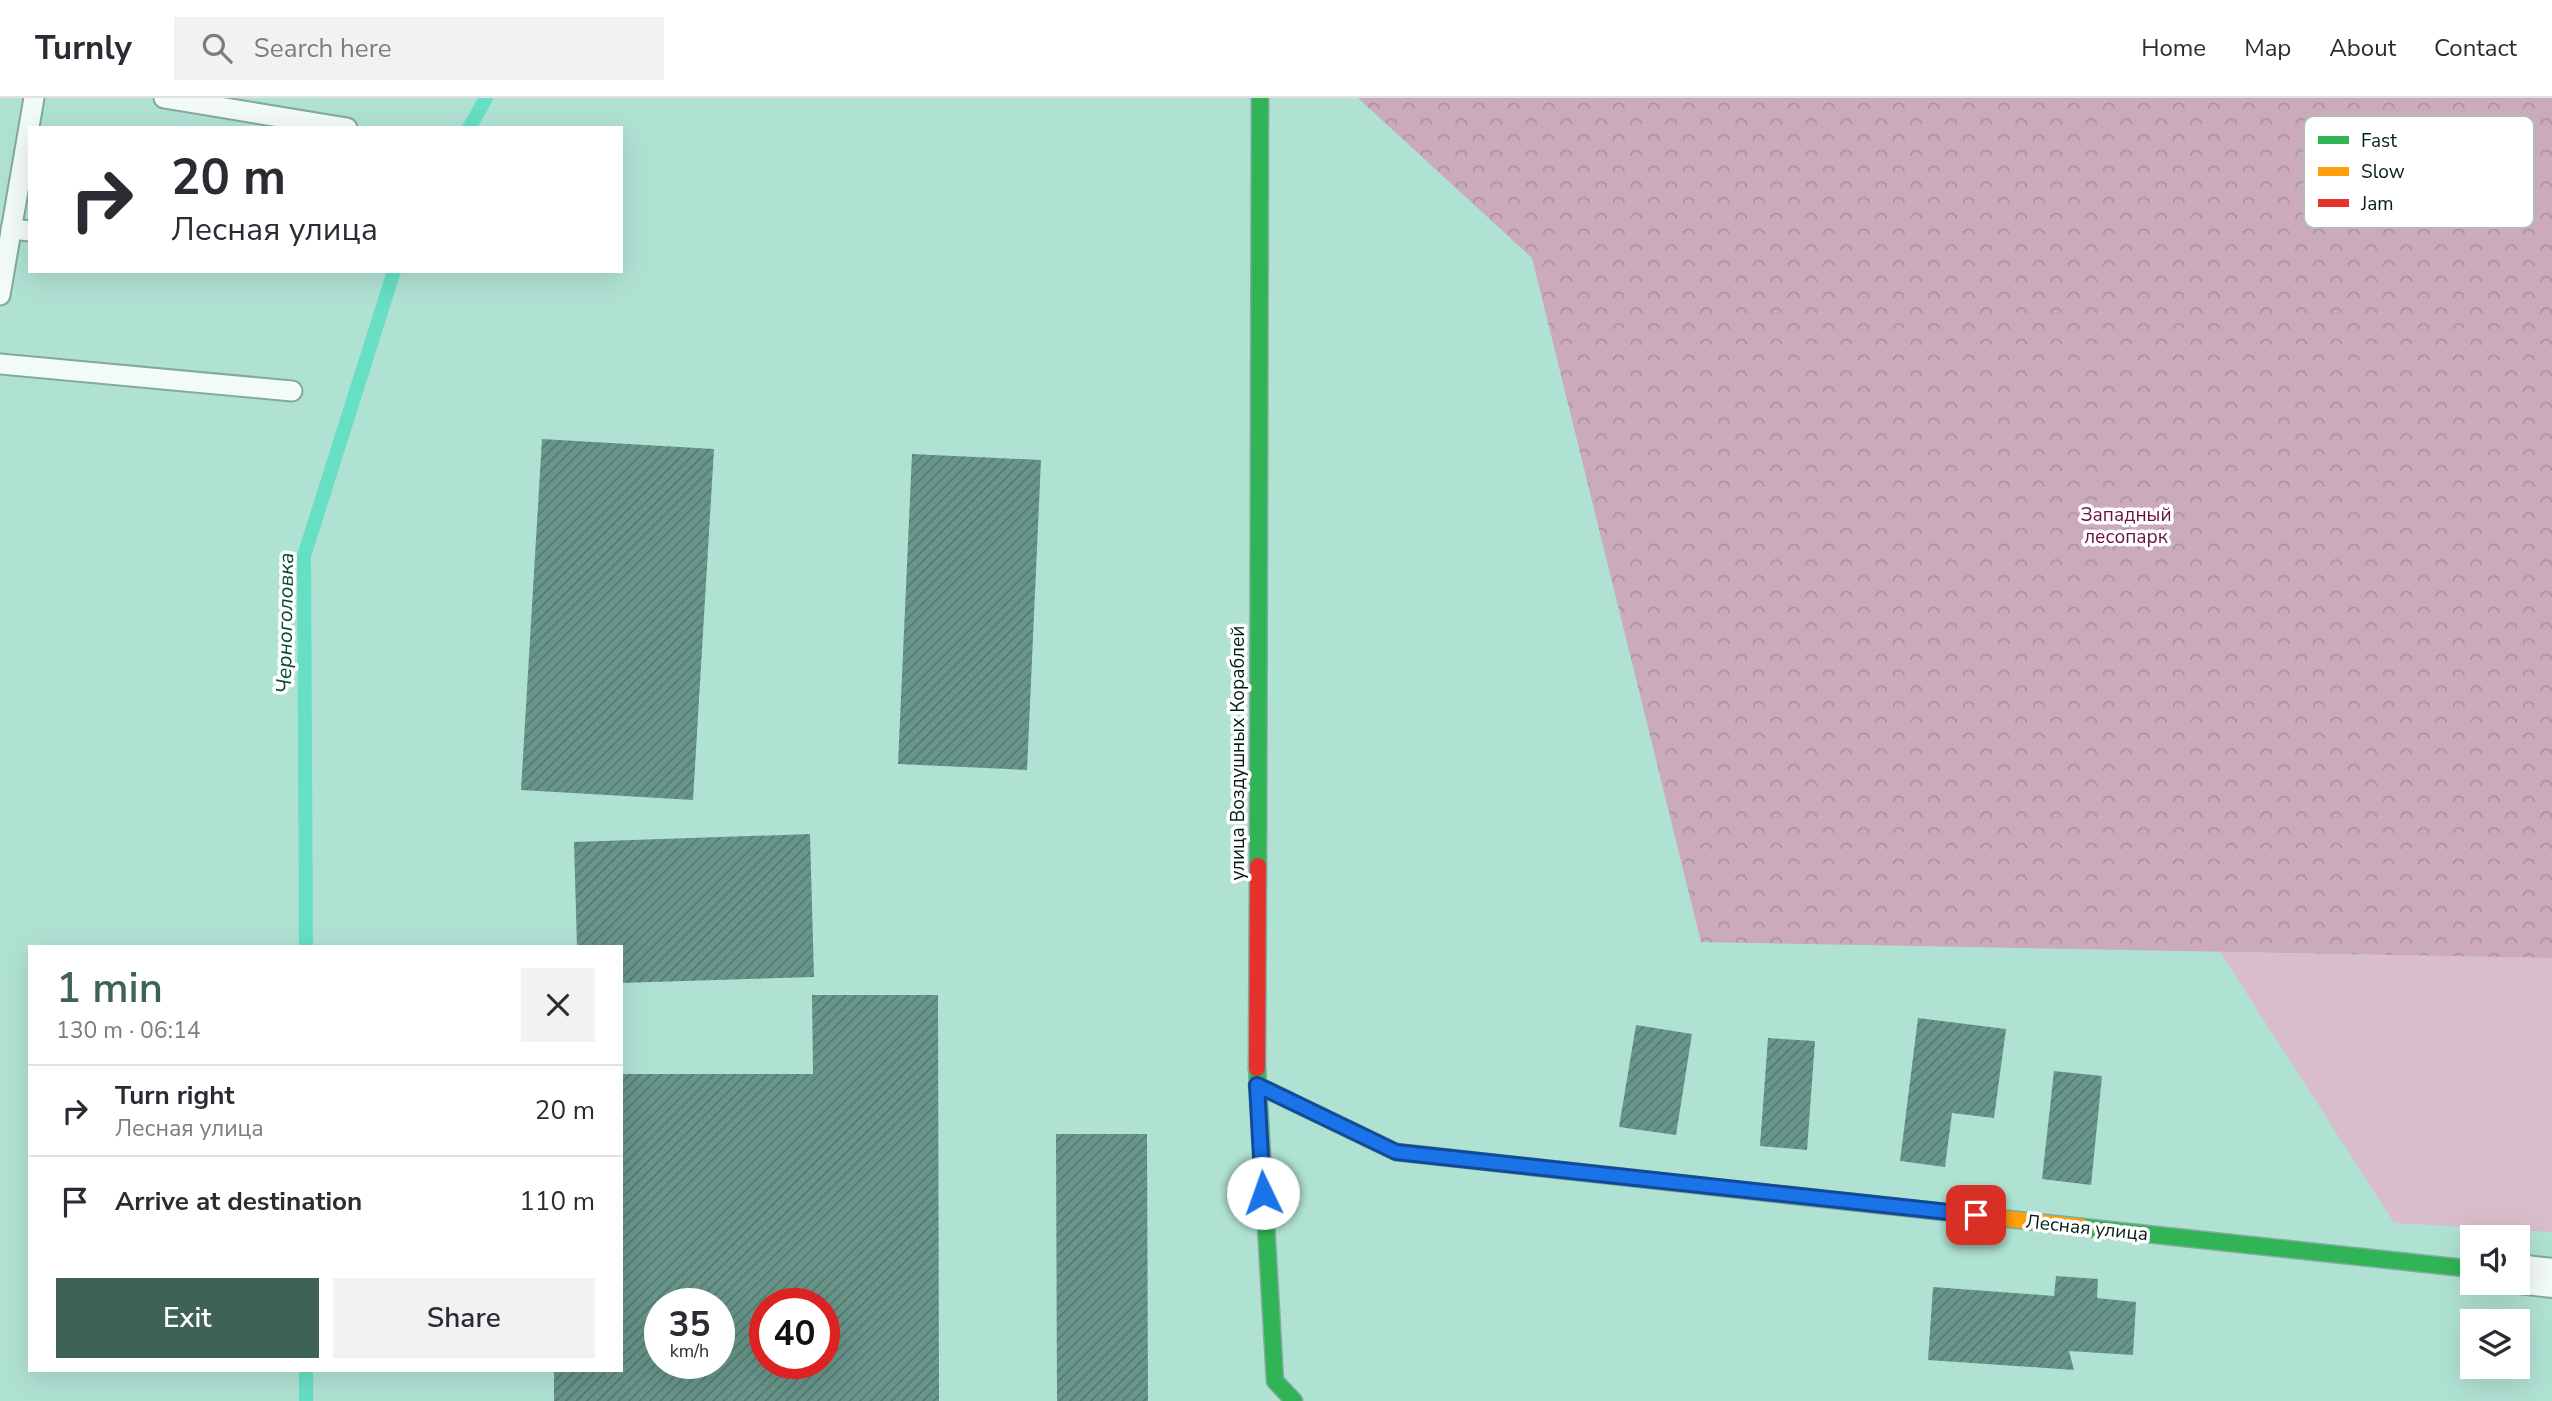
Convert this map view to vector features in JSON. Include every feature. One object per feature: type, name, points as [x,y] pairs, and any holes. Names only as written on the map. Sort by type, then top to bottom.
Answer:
[{"type":"street","name":"улица Воздушных Кораблей","points":[[1260,98],[1257,1085],[1275,1381],[1294,1401]]},
{"type":"street","name":"Лесная улица","points":[[1257,1085],[1396,1152],[2460,1268]]},
{"type":"street","points":[[2530,1275],[2552,1278]]},
{"type":"lane","points":[[31,126],[34,98]]},
{"type":"lane","points":[[164,98],[335,126]]},
{"type":"lane","points":[[0,295],[20,230],[28,155]]},
{"type":"lane","points":[[0,365],[292,391]]},
{"type":"shaded area","points":[[2220,952],[2552,958],[2552,1232],[2530,1231],[2530,1225],[2460,1227],[2394,1223]]},
{"type":"green space","name":"Западный лесопарк","points":[[1358,98],[2552,98],[2552,958],[1701,942],[1532,258]]},
{"type":"building","points":[[542,439],[714,449],[693,800],[521,790]]},
{"type":"building","points":[[912,454],[1041,460],[1027,770],[898,764]]},
{"type":"building","points":[[810,834],[814,977],[623,983],[623,945],[577,945],[574,842]]},
{"type":"building","points":[[812,995],[938,995],[939,1401],[554,1401],[554,1372],[623,1372],[623,1074],[813,1074]]},
{"type":"building","points":[[1918,1018],[2006,1029],[1994,1118],[1952,1113],[1945,1167],[1900,1161]]},
{"type":"building","points":[[1636,1025],[1692,1034],[1676,1135],[1619,1127]]},
{"type":"building","points":[[1768,1038],[1815,1041],[1807,1150],[1760,1146]]},
{"type":"building","points":[[2054,1071],[2102,1076],[2091,1185],[2042,1179]]},
{"type":"building","points":[[1056,1134],[1147,1134],[1148,1401],[1057,1401]]},
{"type":"building","points":[[2056,1276],[2098,1279],[2097,1298],[2136,1302],[2133,1355],[2069,1351],[2074,1370],[1928,1360],[1933,1287],[2054,1296]]},
{"type":"waterway","name":"Черноголовка","points":[[470,126],[486,98]]},
{"type":"waterway","name":"Черноголовка","points":[[306,945],[304,556],[393,273]]},
{"type":"waterway","name":"Черноголовка","points":[[306,1372],[306,1401]]},
{"type":"traffic: fast","points":[[1258,866],[1260,98]]},
{"type":"traffic: fast","points":[[1257,1068],[1275,1381],[1294,1401]]},
{"type":"traffic: fast","points":[[1257,1085],[1396,1152],[1787,1195]]},
{"type":"traffic: fast","points":[[2082,1227],[2460,1268]]},
{"type":"traffic: slow","points":[[1787,1195],[2082,1227]]},
{"type":"traffic: jam","points":[[1257,1068],[1258,866]]},
{"type":"route","points":[[1263,1193],[1257,1085],[1396,1152],[1976,1215]]}]
